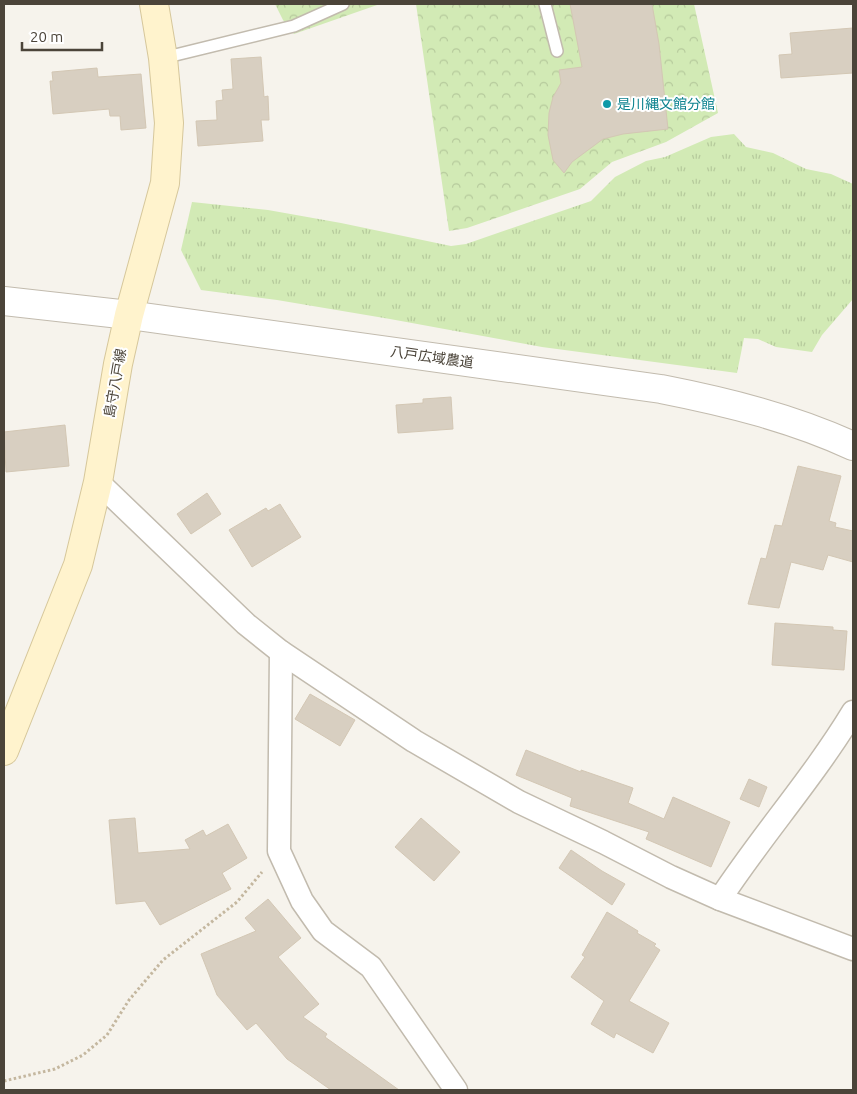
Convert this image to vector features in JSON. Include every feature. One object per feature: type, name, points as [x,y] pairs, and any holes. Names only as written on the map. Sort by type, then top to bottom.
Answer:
[{"type":"main road","name":"島守八戸線","points":[[4,751],[78,565],[98,482],[118,364],[129,315],[165,183],[169,124],[163,58],[154,4]]},
{"type":"street","name":"八戸広域農道","points":[[4,300],[129,315],[661,388],[724,401],[779,417],[832,436],[853,446]]},
{"type":"street","points":[[98,482],[246,624],[281,652],[414,741],[519,802],[720,900],[853,949]]},
{"type":"street","points":[[281,652],[279,851],[302,901],[323,931],[371,967],[456,1090]]},
{"type":"street","points":[[720,900],[745,861],[835,742],[853,712]]},
{"type":"lane","points":[[163,58],[294,26],[343,4]]},
{"type":"lane","points":[[546,4],[557,51]]},
{"type":"path","points":[[4,1081],[55,1069],[83,1055],[107,1035],[129,1000],[163,960],[237,902],[279,851]]},
{"type":"green space","points":[[275,4],[380,4],[294,34],[283,20]]},
{"type":"green space","points":[[416,4],[694,4],[718,113],[666,142],[612,162],[580,189],[467,228],[449,231]]},
{"type":"green space","points":[[734,134],[746,147],[773,153],[806,169],[831,174],[853,184],[853,299],[822,335],[812,352],[776,347],[758,339],[744,338],[737,373],[542,347],[277,300],[201,290],[181,250],[192,202],[268,210],[451,246],[466,244],[591,201],[615,177],[646,161],[665,157],[711,137]]},
{"type":"building","points":[[570,4],[652,4],[659,44],[668,129],[623,134],[603,139],[572,162],[564,173],[553,160],[548,135],[549,113],[553,97],[561,83],[559,70],[582,67]]},
{"type":"building","points":[[853,28],[853,73],[781,78],[779,55],[792,54],[790,33]]},
{"type":"building","points":[[261,57],[264,97],[268,96],[269,120],[261,120],[263,141],[198,146],[196,121],[217,120],[216,101],[223,100],[222,90],[233,89],[231,59]]},
{"type":"building","points":[[97,68],[98,77],[141,74],[146,128],[121,130],[120,116],[110,116],[109,109],[53,114],[50,81],[53,81],[52,72]]},
{"type":"building","points":[[451,397],[453,429],[398,433],[396,405],[423,403],[423,399]]},
{"type":"building","points":[[65,425],[69,466],[6,472],[4,432]]},
{"type":"building","points":[[798,466],[841,476],[829,521],[836,523],[835,527],[853,531],[853,562],[828,555],[823,570],[791,562],[779,608],[748,604],[761,558],[766,559],[775,525],[782,526]]},
{"type":"building","points":[[207,493],[221,514],[191,534],[177,514]]},
{"type":"building","points":[[280,504],[301,537],[252,567],[229,530],[266,508],[268,511]]},
{"type":"building","points":[[775,623],[833,627],[833,630],[847,631],[844,670],[772,665]]},
{"type":"building","points":[[310,694],[355,720],[340,746],[295,719]]},
{"type":"building","points":[[526,750],[581,772],[581,770],[633,788],[628,803],[664,819],[673,797],[730,822],[711,867],[646,839],[649,832],[570,806],[572,798],[516,775]]},
{"type":"building","points":[[749,779],[767,787],[759,807],[740,799]]},
{"type":"building","points":[[135,818],[138,853],[190,849],[185,840],[203,830],[206,836],[228,824],[247,858],[222,873],[231,889],[160,925],[145,901],[116,904],[109,820]]},
{"type":"building","points":[[421,818],[460,852],[434,881],[395,847]]},
{"type":"building","points":[[571,850],[625,884],[612,905],[559,868]]},
{"type":"building","points":[[268,899],[301,938],[278,957],[319,1004],[303,1017],[327,1034],[325,1037],[399,1090],[331,1090],[287,1059],[256,1023],[247,1030],[217,995],[201,954],[256,931],[245,918]]},
{"type":"building","points":[[607,912],[638,931],[637,933],[656,944],[654,946],[660,950],[629,1001],[669,1023],[653,1053],[616,1033],[614,1038],[591,1024],[604,1001],[571,977],[585,957],[582,955]]},
{"type":"place","name":"是川縄文館分館","points":[[607,104]]}]
